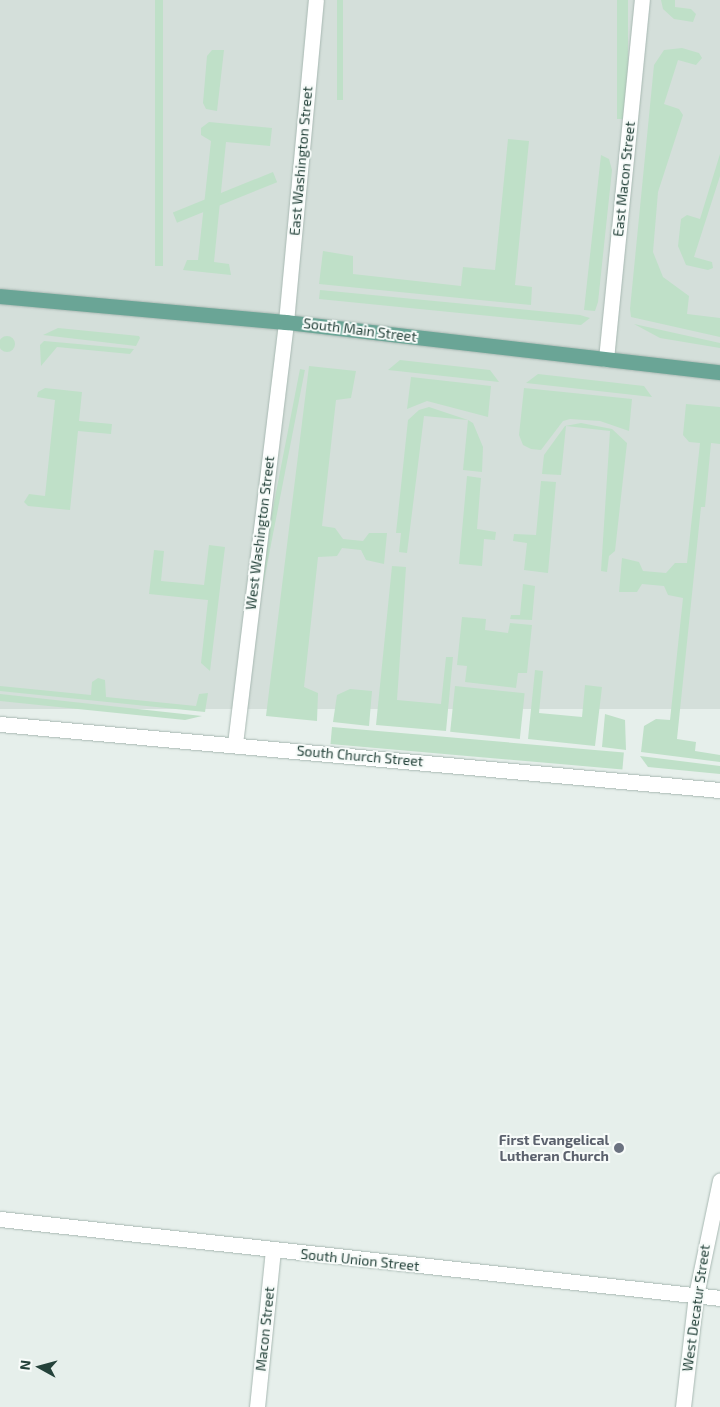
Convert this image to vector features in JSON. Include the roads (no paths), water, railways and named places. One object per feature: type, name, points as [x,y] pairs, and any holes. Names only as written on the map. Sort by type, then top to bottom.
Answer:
[{"type":"main road","name":"South Main Street","points":[[0,296],[286,322],[720,372]]},
{"type":"street","name":"East Washington Street","points":[[286,322],[316,0]]},
{"type":"street","name":"East Macon Street","points":[[606,359],[642,0]]},
{"type":"street","name":"West Washington Street","points":[[235,744],[286,322]]},
{"type":"street","name":"South Church Street","points":[[0,724],[235,744],[720,790]]},
{"type":"street","name":"West Decatur Street","points":[[683,1407],[696,1295],[720,1180]]},
{"type":"street","name":"South Union Street","points":[[0,1219],[720,1298]]},
{"type":"street","name":"Macon Street","points":[[257,1407],[273,1250]]},
{"type":"place","name":"First Evangelical Lutheran Church","points":[[619,1148]]}]
